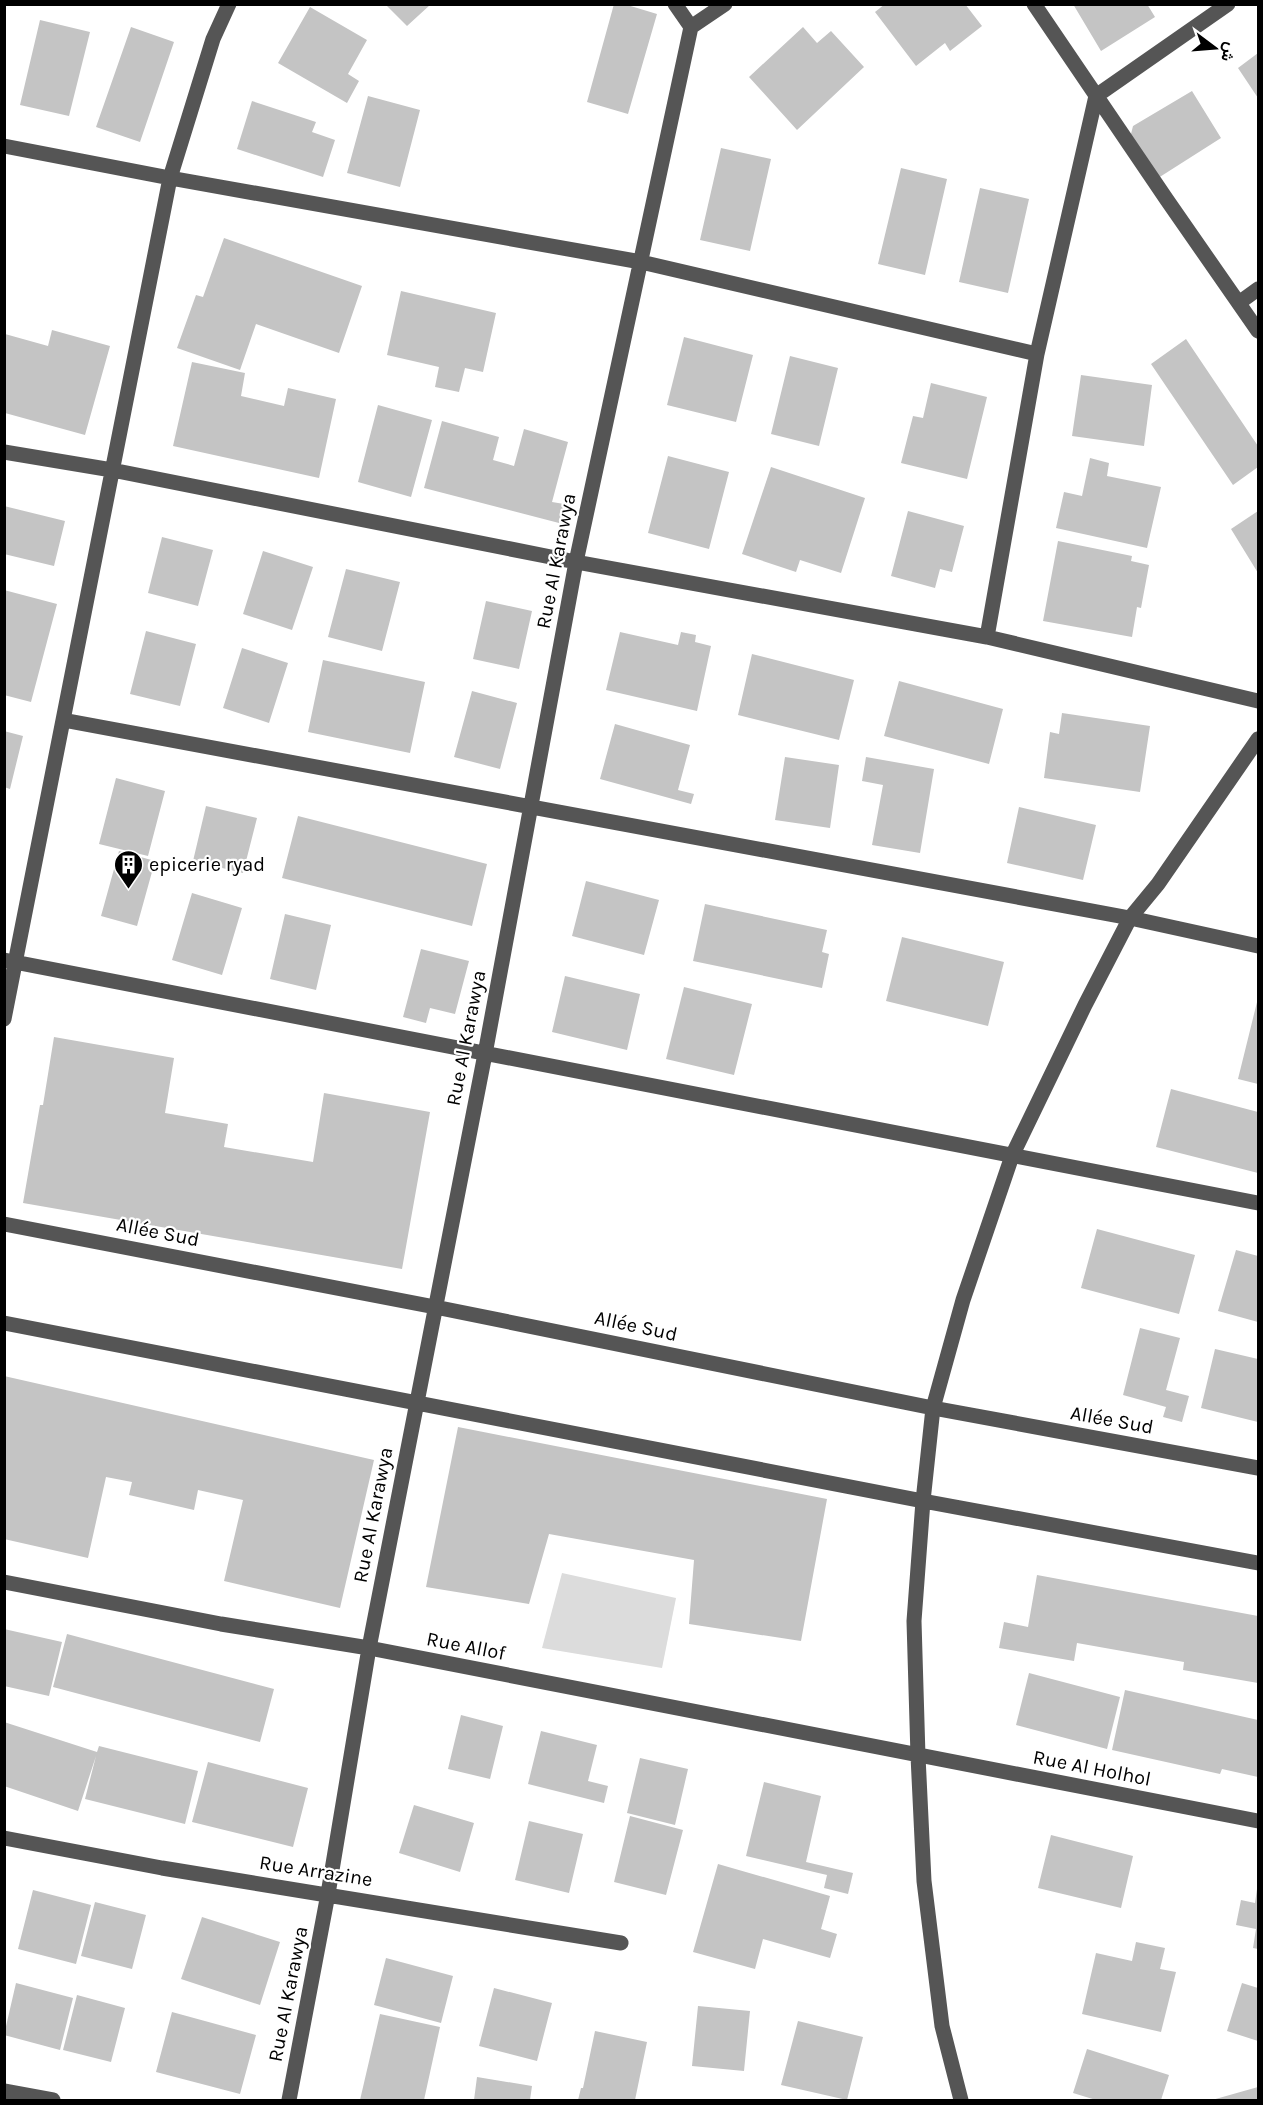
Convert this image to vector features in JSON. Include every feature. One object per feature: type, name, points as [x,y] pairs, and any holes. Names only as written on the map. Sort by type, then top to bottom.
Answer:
[{"type":"street","points":[[4,1018],[10,961],[63,720],[170,178],[213,39],[229,4]]},
{"type":"street","points":[[675,4],[691,27],[725,4]]},
{"type":"street","points":[[1034,4],[1258,331]]},
{"type":"street","points":[[987,637],[1037,354],[1096,96],[1228,4]]},
{"type":"street","name":"Rue Al Karawya","points":[[289,2100],[328,1894],[369,1648],[485,1054],[576,562],[691,27]]},
{"type":"street","points":[[4,146],[641,262],[1037,354]]},
{"type":"street","points":[[1240,302],[1258,289]]},
{"type":"street","points":[[4,452],[112,470],[576,562],[987,637],[1258,701]]},
{"type":"street","points":[[63,720],[1130,918],[1258,946]]},
{"type":"street","points":[[961,2100],[942,2026],[924,1881],[918,1756],[914,1621],[933,1408],[963,1300],[1012,1156],[1085,1005],[1130,918],[1158,885],[1258,739]]},
{"type":"street","points":[[10,961],[1258,1203]]},
{"type":"street","name":"Allée Sud","points":[[4,1224],[435,1307],[933,1408],[1258,1468]]},
{"type":"street","points":[[4,1323],[923,1501],[1258,1563]]},
{"type":"street","name":"Rue Allof","points":[[4,1582],[221,1624],[369,1648],[918,1756]]},
{"type":"street","name":"Rue Al Holhol","points":[[918,1756],[1258,1821]]},
{"type":"street","name":"Rue Arrazine","points":[[4,1838],[162,1868],[621,1943]]},
{"type":"street","points":[[4,2091],[53,2100]]},
{"type":"shaded area","points":[[562,1573],[676,1598],[662,1668],[542,1648]]},
{"type":"building","points":[[614,4],[624,4],[657,14],[628,114],[587,102]]},
{"type":"building","points":[[885,4],[965,4],[982,26],[950,51],[945,43],[916,66],[875,12]]},
{"type":"building","points":[[1073,4],[1147,4],[1155,17],[1101,51]]},
{"type":"building","points":[[386,5],[430,5],[407,26]]},
{"type":"building","points":[[310,7],[367,40],[348,74],[359,81],[347,103],[278,63]]},
{"type":"building","points":[[40,20],[90,32],[69,116],[20,105]]},
{"type":"building","points":[[131,27],[174,42],[140,142],[96,127]]},
{"type":"building","points":[[803,27],[817,43],[831,31],[864,67],[797,130],[749,77]]},
{"type":"building","points":[[1258,53],[1258,98],[1238,68]]},
{"type":"building","points":[[1192,91],[1221,138],[1155,180],[1129,142],[1133,126]]},
{"type":"building","points":[[368,96],[420,110],[400,187],[347,173]]},
{"type":"building","points":[[252,101],[316,122],[312,132],[335,140],[323,177],[237,149]]},
{"type":"building","points":[[721,148],[771,159],[750,251],[700,240]]},
{"type":"building","points":[[901,168],[947,179],[925,275],[878,264]]},
{"type":"building","points":[[980,188],[1029,199],[1008,293],[959,282]]},
{"type":"building","points":[[224,238],[362,286],[339,353],[256,324],[240,370],[177,348],[196,295],[203,297]]},
{"type":"building","points":[[401,291],[496,313],[483,372],[465,368],[459,392],[435,387],[439,367],[387,355]]},
{"type":"building","points":[[52,330],[110,346],[85,435],[5,413],[5,334],[48,346]]},
{"type":"building","points":[[684,337],[753,355],[736,422],[667,405]]},
{"type":"building","points":[[1186,339],[1258,446],[1258,467],[1233,485],[1151,364]]},
{"type":"building","points":[[790,356],[838,368],[819,446],[771,434]]},
{"type":"building","points":[[192,362],[245,373],[241,396],[284,406],[288,388],[336,399],[319,478],[173,446]]},
{"type":"building","points":[[1081,375],[1152,385],[1144,446],[1072,436]]},
{"type":"building","points":[[931,383],[987,397],[967,479],[901,463],[913,416],[923,418]]},
{"type":"building","points":[[378,405],[432,420],[411,497],[358,482]]},
{"type":"building","points":[[442,421],[499,437],[493,460],[514,466],[524,429],[568,442],[552,502],[564,504],[559,523],[424,488]]},
{"type":"building","points":[[668,456],[729,472],[709,549],[648,533]]},
{"type":"building","points":[[1090,458],[1109,463],[1107,476],[1161,487],[1147,548],[1056,528],[1064,492],[1082,496]]},
{"type":"building","points":[[771,467],[865,498],[841,573],[800,560],[796,572],[742,554]]},
{"type":"building","points":[[4,506],[65,521],[54,566],[4,554]]},
{"type":"building","points":[[908,511],[964,526],[952,572],[940,569],[935,588],[891,576]]},
{"type":"building","points":[[1258,511],[1258,573],[1231,529]]},
{"type":"building","points":[[162,537],[213,550],[198,606],[148,593]]},
{"type":"building","points":[[1058,541],[1132,556],[1131,561],[1149,565],[1141,608],[1137,607],[1132,637],[1043,621]]},
{"type":"building","points":[[263,551],[313,567],[292,630],[243,614]]},
{"type":"building","points":[[346,569],[400,582],[382,651],[328,637]]},
{"type":"building","points":[[4,590],[57,604],[31,702],[4,695]]},
{"type":"building","points":[[486,601],[532,611],[519,669],[473,659]]},
{"type":"building","points":[[146,631],[196,644],[180,706],[130,694]]},
{"type":"building","points":[[620,632],[678,645],[681,632],[696,635],[695,642],[711,646],[697,711],[606,690]]},
{"type":"building","points":[[242,648],[288,663],[269,723],[223,708]]},
{"type":"building","points":[[752,654],[854,680],[839,740],[738,715]]},
{"type":"building","points":[[323,660],[425,682],[410,753],[308,732]]},
{"type":"building","points":[[899,681],[1003,709],[989,764],[884,736]]},
{"type":"building","points":[[472,691],[517,703],[500,769],[454,757]]},
{"type":"building","points":[[1062,713],[1150,726],[1140,792],[1044,778],[1050,732],[1059,734]]},
{"type":"building","points":[[615,724],[690,745],[678,790],[694,794],[691,804],[600,779]]},
{"type":"building","points":[[4,731],[23,736],[10,789],[4,787]]},
{"type":"building","points":[[785,757],[839,765],[830,828],[775,820]]},
{"type":"building","points":[[866,757],[934,769],[920,853],[872,845],[883,785],[862,781]]},
{"type":"building","points":[[116,778],[165,791],[148,856],[99,844]]},
{"type":"building","points":[[206,806],[257,818],[243,873],[193,861]]},
{"type":"building","points":[[1019,807],[1096,825],[1083,880],[1007,863]]},
{"type":"building","points":[[298,816],[487,864],[472,926],[282,878]]},
{"type":"building","name":"epicerie ryad","points":[[119,851],[155,861],[137,926],[101,916]]},
{"type":"building","points":[[586,881],[659,900],[644,955],[572,936]]},
{"type":"building","points":[[192,893],[242,908],[222,975],[172,960]]},
{"type":"building","points":[[705,904],[827,930],[822,952],[829,954],[822,988],[693,961]]},
{"type":"building","points":[[285,914],[331,925],[316,990],[270,979]]},
{"type":"building","points":[[902,937],[1004,962],[988,1026],[886,1001]]},
{"type":"building","points":[[421,949],[469,961],[455,1014],[430,1008],[426,1023],[403,1017]]},
{"type":"building","points":[[565,976],[640,994],[627,1050],[552,1032]]},
{"type":"building","points":[[684,987],[752,1004],[734,1075],[666,1059]]},
{"type":"building","points":[[1258,998],[1258,1084],[1238,1079]]},
{"type":"building","points":[[54,1037],[174,1058],[165,1113],[228,1124],[224,1147],[313,1162],[324,1093],[430,1112],[402,1269],[23,1203]]},
{"type":"building","points":[[1171,1089],[1258,1112],[1258,1173],[1156,1147]]},
{"type":"building","points":[[1097,1229],[1195,1255],[1179,1314],[1081,1288]]},
{"type":"building","points":[[1236,1250],[1258,1256],[1258,1322],[1218,1311]]},
{"type":"building","points":[[1140,1328],[1180,1338],[1166,1390],[1189,1396],[1182,1422],[1163,1417],[1166,1407],[1123,1395]]},
{"type":"building","points":[[1215,1349],[1258,1359],[1258,1422],[1201,1408]]},
{"type":"building","points":[[4,1376],[374,1460],[340,1608],[224,1581],[243,1500],[198,1490],[194,1510],[129,1495],[132,1482],[106,1477],[88,1558],[4,1539]]},
{"type":"building","points":[[458,1427],[827,1499],[801,1641],[689,1624],[694,1560],[549,1534],[529,1604],[426,1587]]},
{"type":"building","points":[[1037,1575],[1258,1616],[1258,1683],[1183,1670],[1184,1662],[1077,1643],[1074,1661],[999,1648],[1004,1622],[1028,1627]]},
{"type":"building","points":[[4,1629],[62,1642],[49,1696],[4,1686]]},
{"type":"building","points":[[67,1634],[274,1689],[260,1742],[53,1687]]},
{"type":"building","points":[[1029,1673],[1120,1697],[1107,1749],[1016,1725]]},
{"type":"building","points":[[1125,1690],[1258,1720],[1258,1777],[1222,1769],[1220,1774],[1112,1750]]},
{"type":"building","points":[[461,1715],[503,1726],[490,1779],[448,1769]]},
{"type":"building","points":[[4,1722],[97,1752],[99,1746],[198,1771],[185,1824],[85,1799],[96,1756],[78,1811],[4,1786]]},
{"type":"building","points":[[541,1731],[597,1745],[588,1781],[608,1786],[604,1803],[528,1784]]},
{"type":"building","points":[[640,1758],[688,1769],[675,1825],[627,1813]]},
{"type":"building","points":[[208,1762],[308,1788],[293,1847],[192,1822]]},
{"type":"building","points":[[764,1782],[821,1796],[806,1862],[853,1873],[848,1894],[824,1888],[827,1875],[746,1856]]},
{"type":"building","points":[[414,1805],[474,1823],[460,1872],[399,1853]]},
{"type":"building","points":[[630,1816],[683,1830],[666,1895],[614,1882]]},
{"type":"building","points":[[529,1821],[583,1834],[569,1893],[515,1880]]},
{"type":"building","points":[[1051,1835],[1133,1856],[1121,1908],[1038,1888]]},
{"type":"building","points":[[718,1864],[830,1896],[821,1929],[837,1934],[830,1958],[763,1939],[755,1969],[693,1952]]},
{"type":"building","points":[[1257,1889],[1258,1949],[1253,1948],[1256,1929],[1236,1925],[1241,1900],[1255,1903]]},
{"type":"building","points":[[33,1890],[91,1905],[76,1964],[18,1949]]},
{"type":"building","points":[[95,1902],[146,1915],[132,1969],[81,1956]]},
{"type":"building","points":[[202,1917],[280,1942],[260,2005],[181,1979]]},
{"type":"building","points":[[1136,1942],[1165,1948],[1160,1969],[1176,1972],[1161,2032],[1082,2014],[1096,1953],[1132,1961]]},
{"type":"building","points":[[386,1958],[453,1976],[441,2023],[374,2005]]},
{"type":"building","points":[[16,1983],[73,1998],[60,2050],[4,2035]]},
{"type":"building","points":[[1242,1983],[1258,1988],[1258,2041],[1227,2031]]},
{"type":"building","points":[[494,1988],[552,2003],[537,2061],[479,2046]]},
{"type":"building","points":[[77,1995],[125,2008],[111,2062],[63,2050]]},
{"type":"building","points":[[698,2006],[750,2011],[744,2071],[692,2066]]},
{"type":"building","points":[[172,2012],[256,2035],[240,2094],[156,2072]]},
{"type":"building","points":[[380,2014],[440,2027],[424,2100],[360,2100]]},
{"type":"building","points":[[798,2021],[863,2037],[847,2100],[781,2085]]},
{"type":"building","points":[[595,2031],[647,2042],[635,2100],[578,2100],[581,2088],[583,2088]]},
{"type":"building","points":[[1087,2049],[1169,2075],[1161,2100],[1096,2100],[1073,2093]]},
{"type":"building","points":[[477,2077],[532,2086],[530,2100],[474,2100]]},
{"type":"building","points":[[1258,2087],[1258,2100],[1212,2100]]},
{"type":"place","name":"epicerie ryad","points":[[128,890]]}]
